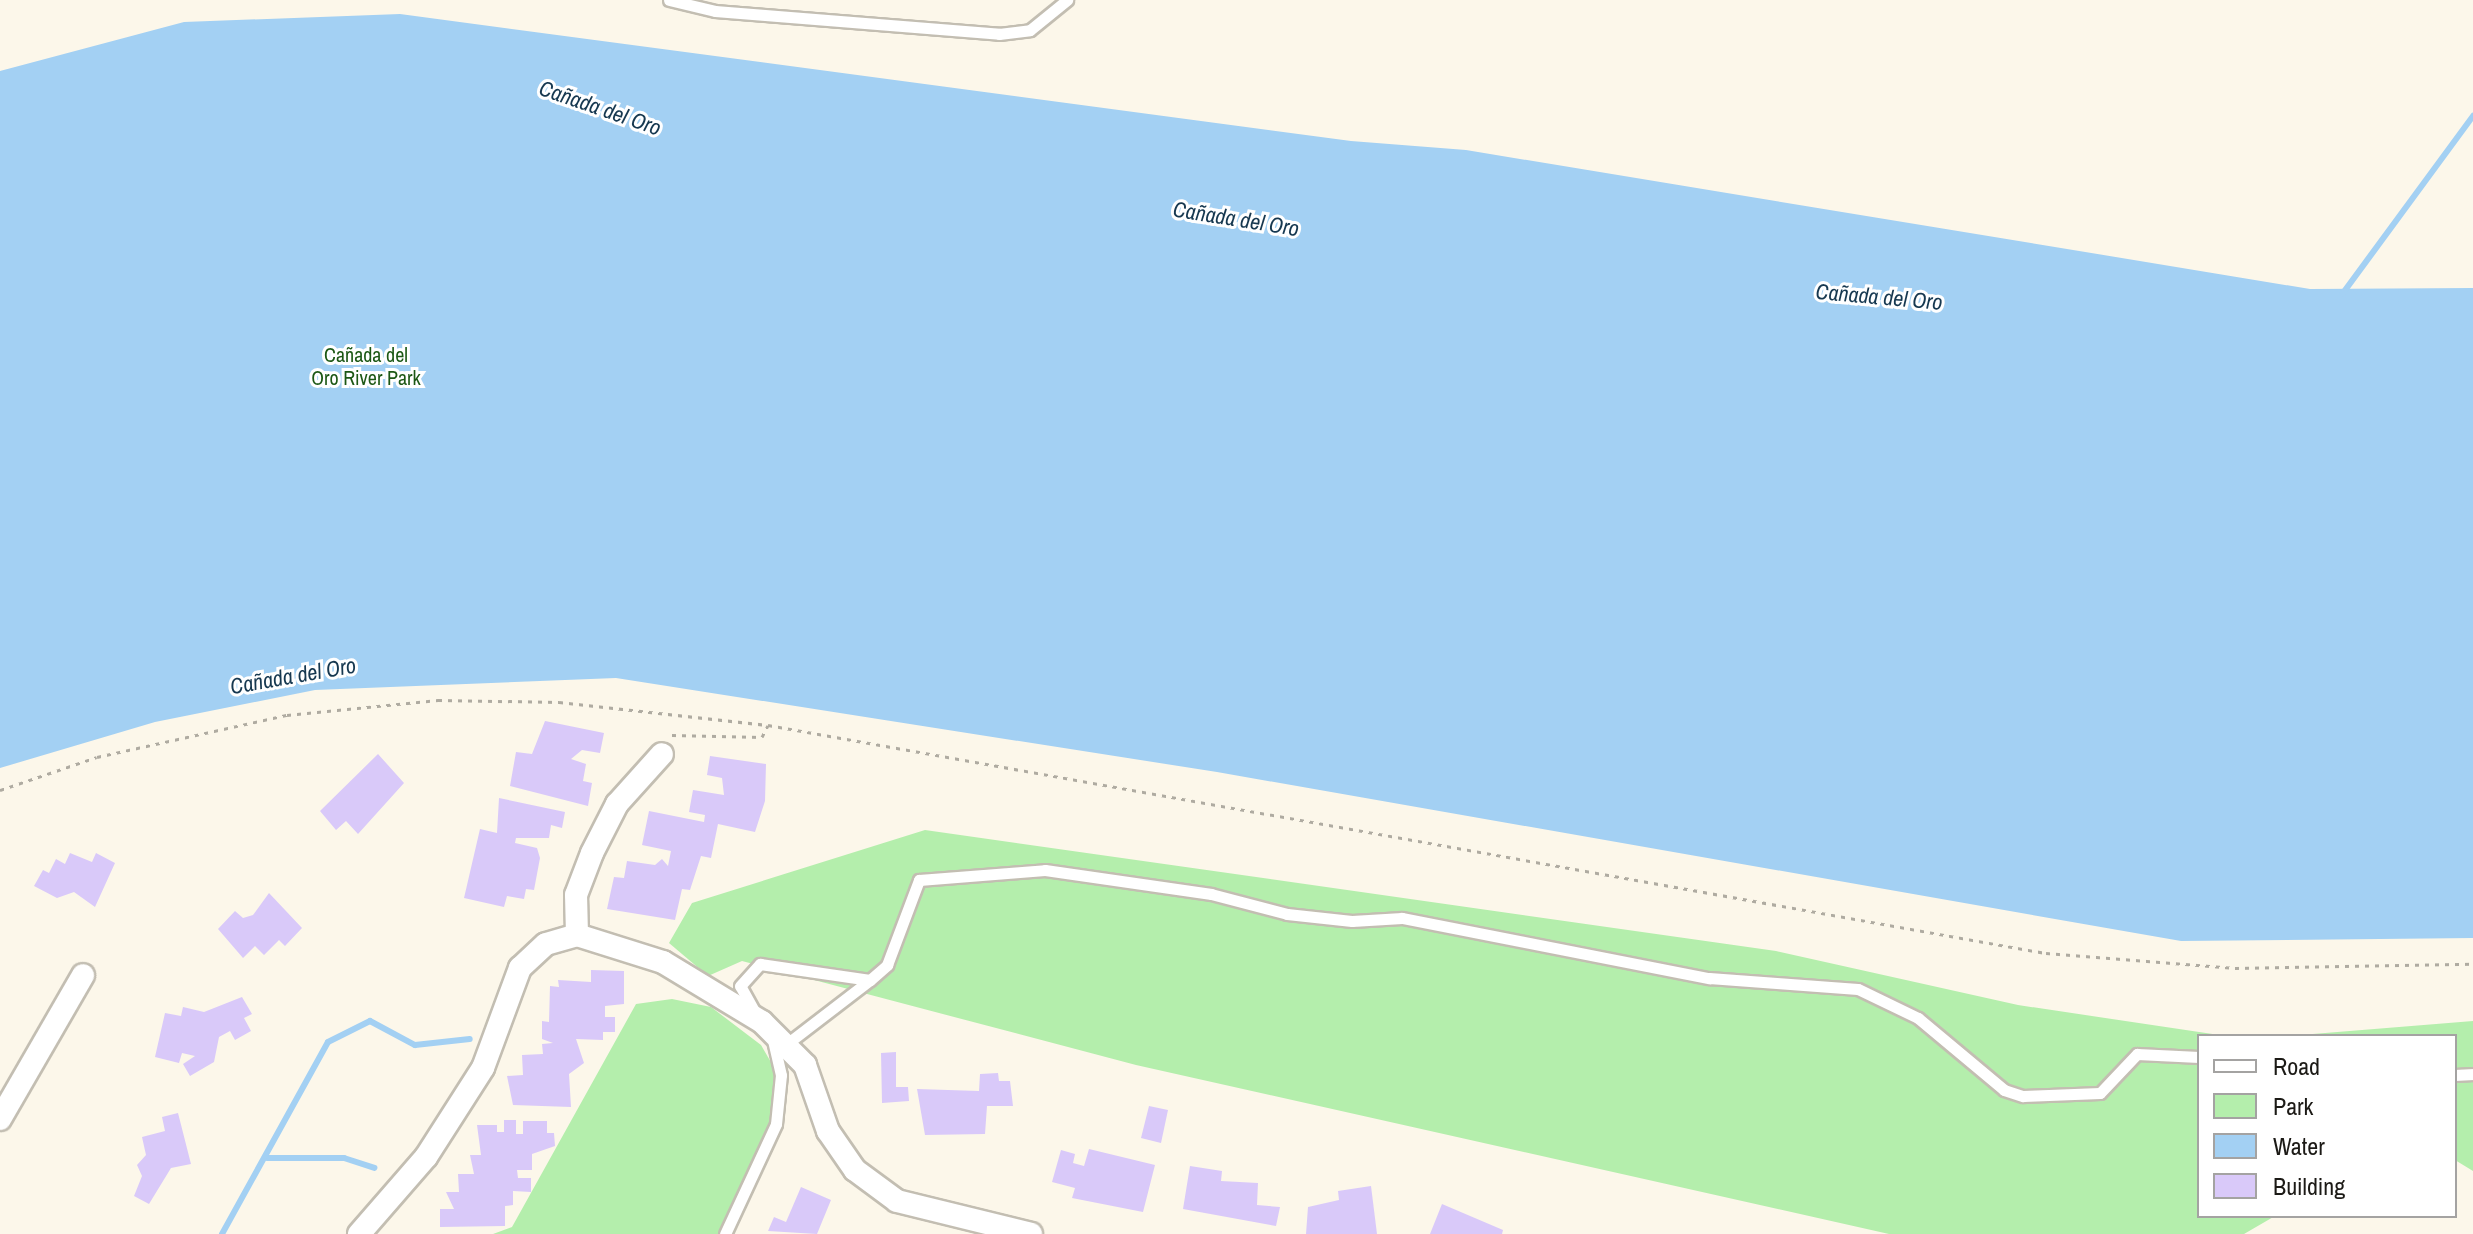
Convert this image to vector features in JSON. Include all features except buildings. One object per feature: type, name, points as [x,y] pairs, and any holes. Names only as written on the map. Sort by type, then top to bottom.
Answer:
[{"type":"street","points":[[577,935],[576,895],[592,853],[617,804],[662,754]]},
{"type":"street","points":[[359,1234],[426,1157],[483,1068],[520,968],[546,944],[577,935],[663,962],[762,1022],[782,1048],[805,1065],[828,1131],[855,1170],[897,1201],[946,1226],[1031,1234]]},
{"type":"street","points":[[0,1119],[83,975]]},
{"type":"lane","points":[[669,0],[715,11],[999,34],[1030,30],[1067,0]]},
{"type":"lane","points":[[725,1234],[776,1124],[782,1048],[887,965],[919,880],[1045,870],[1211,894],[1287,914],[1352,921],[1402,918],[1709,978],[1858,989],[1918,1018],[2004,1090],[2023,1096],[2100,1093],[2137,1054],[2197,1057]]},
{"type":"lane","points":[[762,1022],[740,986],[760,964],[870,980]]},
{"type":"path","points":[[0,790],[97,757],[287,715],[438,700],[652,709],[768,725],[2046,953],[2264,969],[2473,964]]},
{"type":"path","points":[[662,754],[667,735],[762,737],[768,725]]},
{"type":"green space","points":[[925,830],[1776,951],[2018,1005],[2213,1034],[2197,1034],[2197,1218],[2272,1218],[2244,1234],[1889,1234],[1136,1065],[742,961],[708,976],[669,943],[692,903]]},
{"type":"green space","points":[[672,999],[711,1007],[761,1045],[783,1083],[770,1145],[733,1234],[493,1234],[512,1227],[636,1004]]},
{"type":"green space","points":[[2473,1021],[2473,1171],[2457,1161],[2457,1034],[2313,1034]]},
{"type":"water","name":"Cañada del Oro River Park","points":[[400,14],[1351,141],[1466,150],[2310,289],[2473,288],[2473,938],[2181,941],[1217,772],[616,678],[315,690],[155,722],[0,768],[0,71],[184,22]]},
{"type":"waterway","points":[[2343,293],[2473,116]]},
{"type":"waterway","points":[[222,1234],[328,1042],[370,1021],[415,1045],[470,1039]]},
{"type":"waterway","points":[[267,1158],[344,1158],[374,1168]]},
{"type":"water label","name":"Cañada del Oro","points":[[600,108]]},
{"type":"water label","name":"Cañada del Oro","points":[[1236,219]]},
{"type":"water label","name":"Cañada del Oro","points":[[1879,297]]},
{"type":"water label","name":"Cañada del Oro","points":[[293,676]]}]
